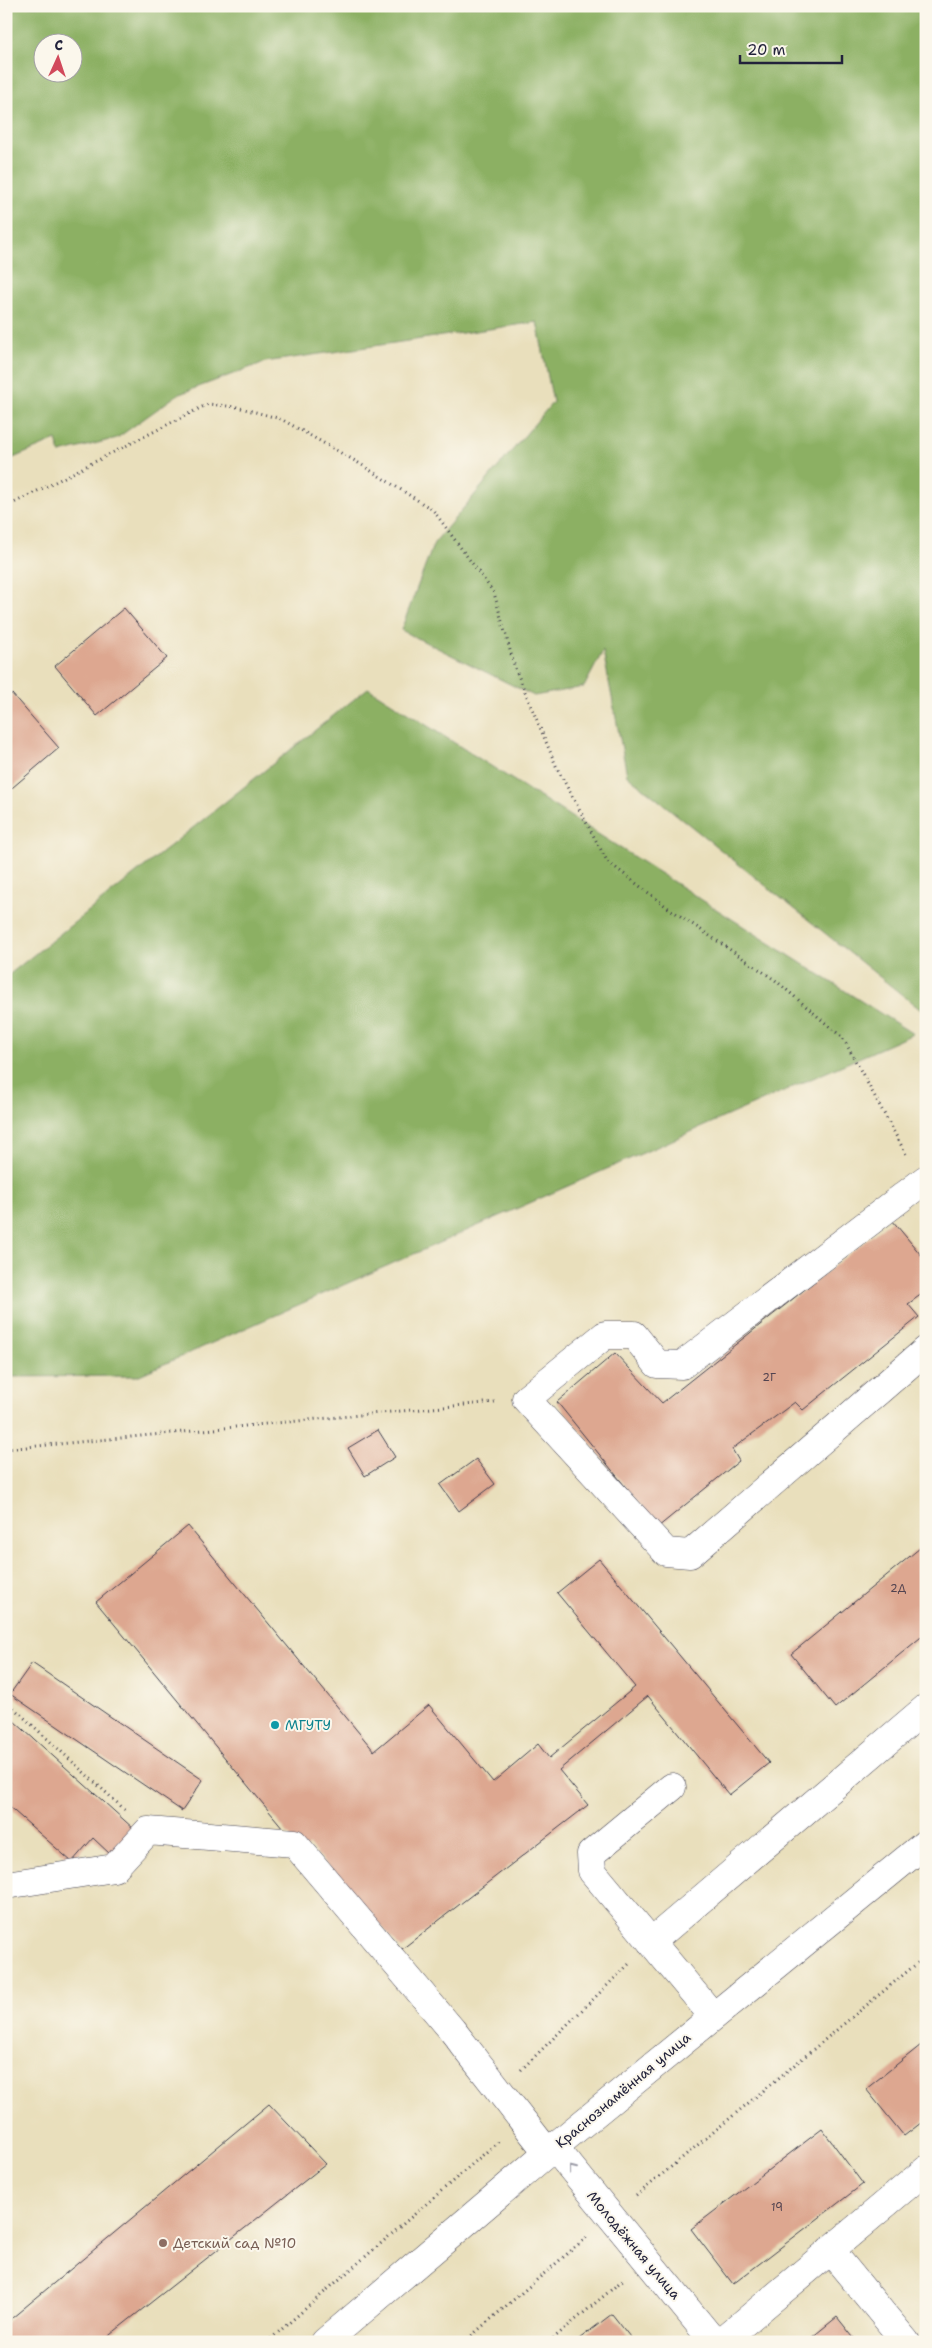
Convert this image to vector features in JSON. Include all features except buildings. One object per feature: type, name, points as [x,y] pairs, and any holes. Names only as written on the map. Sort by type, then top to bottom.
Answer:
[{"type":"street","points":[[923,1186],[682,1365],[657,1364],[634,1335],[605,1336],[526,1398],[666,1552],[690,1554],[926,1350]]},
{"type":"street","points":[[651,1942],[926,1708]]},
{"type":"street","points":[[672,1786],[591,1854],[592,1871],[713,2016]]},
{"type":"street","points":[[6,1885],[114,1868],[148,1831]]},
{"type":"street","name":"Молодёжная улица","points":[[148,1831],[294,1843],[452,2030],[522,2120],[611,2217],[714,2342]]},
{"type":"street","name":"Краснознамённая улица","points":[[325,2342],[551,2150],[926,1843]]},
{"type":"street","points":[[721,2342],[926,2170]]},
{"type":"street","points":[[830,2250],[906,2342]]},
{"type":"path","points":[[6,507],[208,404],[237,407],[281,419],[357,462],[433,510],[494,593],[515,668],[553,759],[608,860],[667,907],[775,980],[843,1038],[902,1143],[923,1186]]},
{"type":"path","points":[[6,1449],[526,1398]]},
{"type":"path","points":[[6,1701],[148,1831]]},
{"type":"path","points":[[500,2091],[651,1942]]},
{"type":"path","points":[[464,2342],[611,2217],[926,1956]]},
{"type":"path","points":[[267,2342],[522,2120]]},
{"type":"path","points":[[549,2342],[646,2261]]},
{"type":"green space","points":[[6,6],[926,6],[926,1014],[627,775],[603,651],[584,687],[534,696],[401,630],[434,543],[553,402],[537,322],[265,362],[177,395],[117,438],[60,453],[56,440],[6,461]]},
{"type":"green space","points":[[368,688],[913,1034],[137,1376],[6,1377],[6,977]]},
{"type":"place","name":"МГУТУ","points":[[275,1725]]},
{"type":"place","name":"Детский сад №10","points":[[163,2243]]}]
